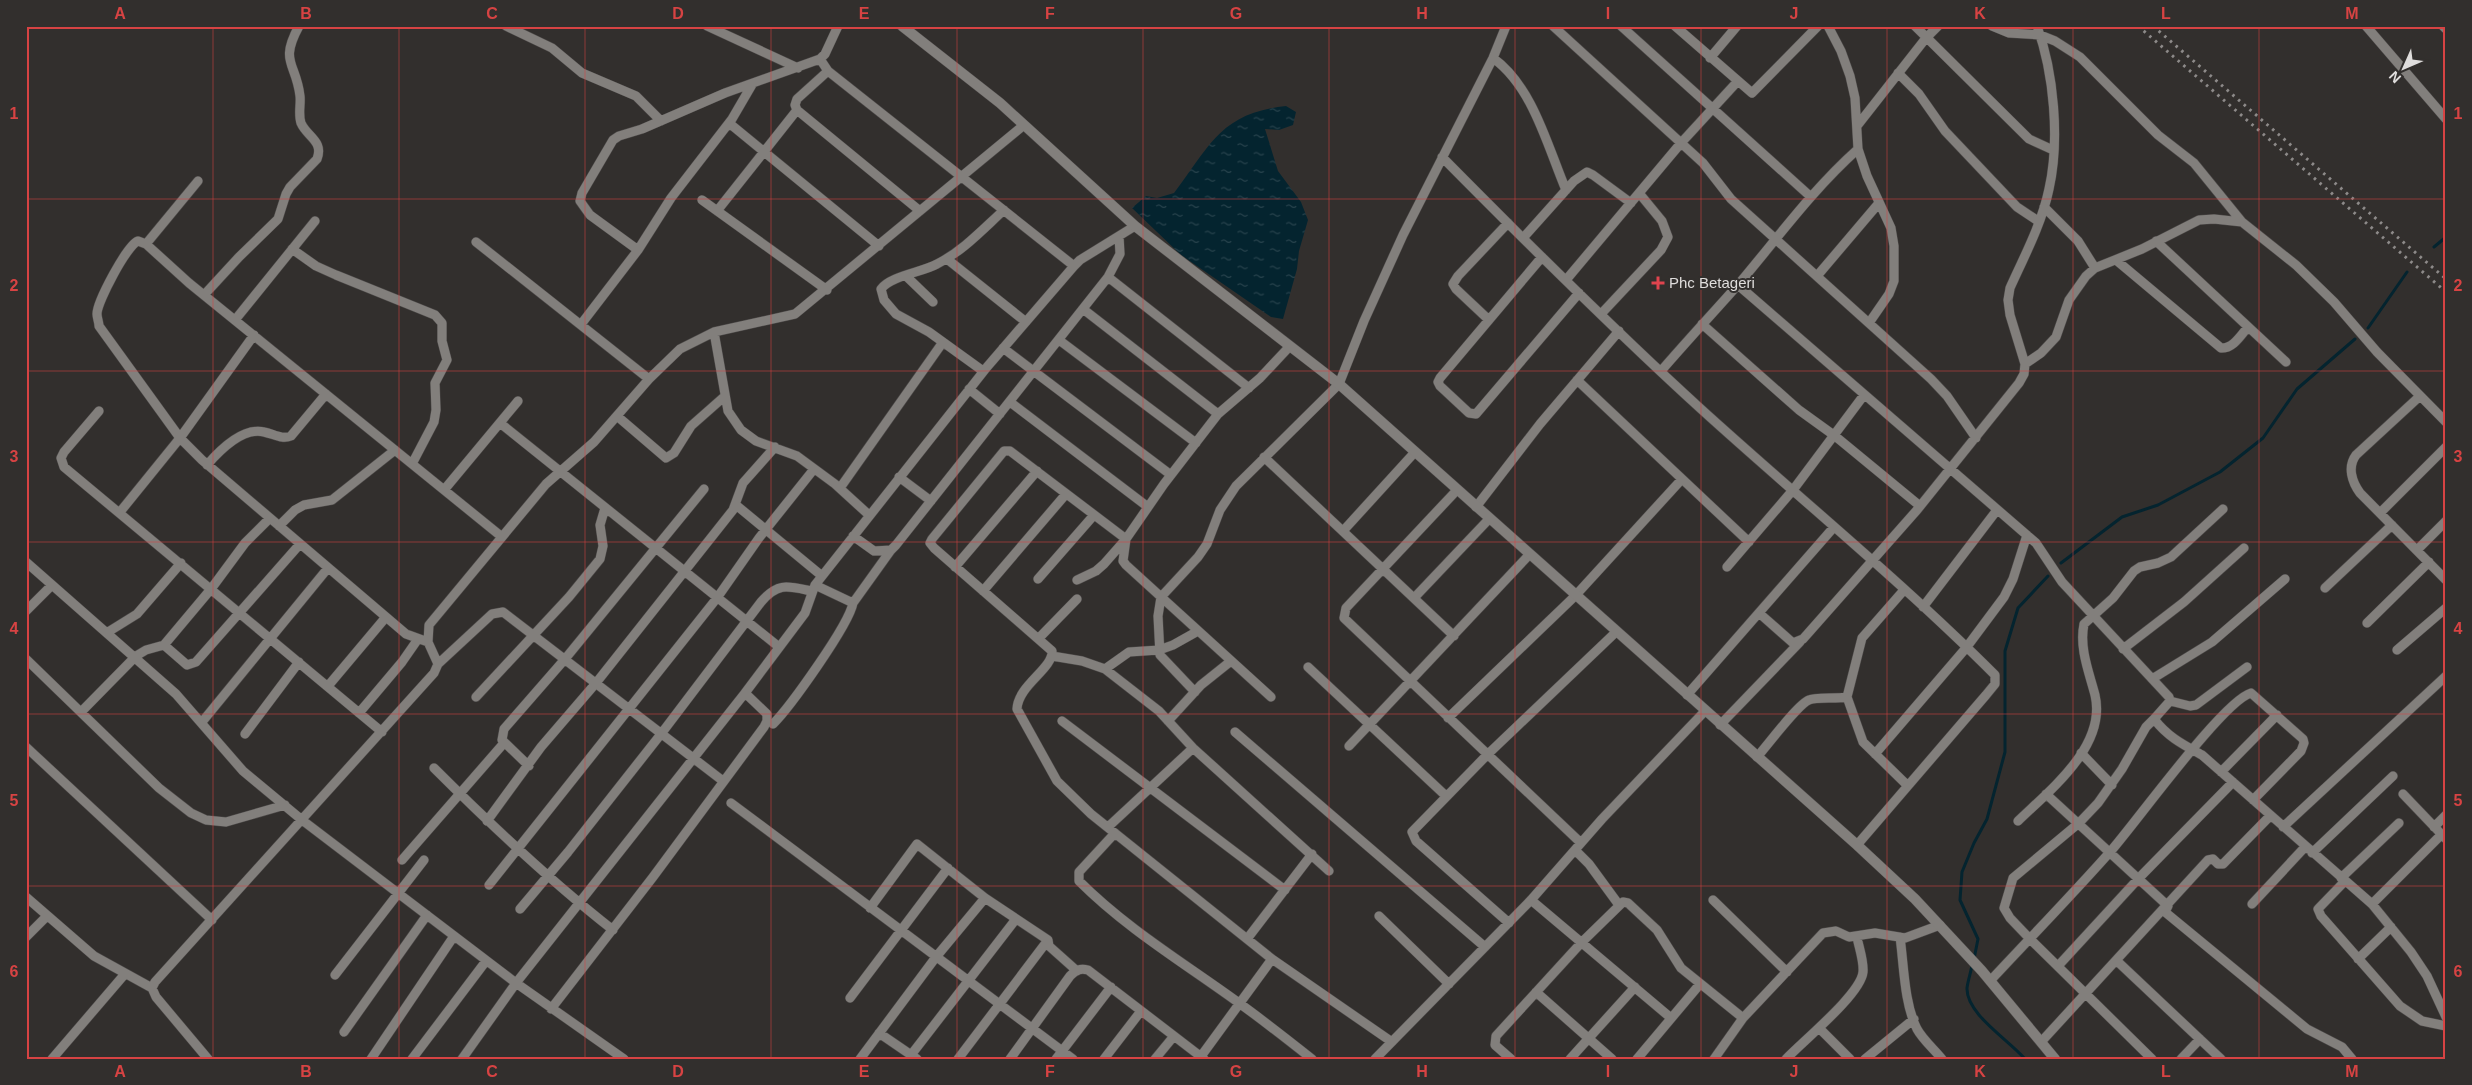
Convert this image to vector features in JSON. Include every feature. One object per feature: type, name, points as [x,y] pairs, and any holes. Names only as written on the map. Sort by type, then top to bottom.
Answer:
[{"type":"street","points":[[204,295],[278,219],[286,194],[317,159],[320,152],[319,145],[301,122],[300,93],[289,56],[290,46],[300,26]]},
{"type":"street","points":[[506,26],[552,48],[582,73],[636,96],[661,120]]},
{"type":"street","points":[[707,26],[798,68]]},
{"type":"street","points":[[638,250],[590,214],[580,201],[582,193],[613,140],[619,136],[820,59],[825,54],[838,26]]},
{"type":"street","points":[[902,26],[1024,125],[1135,226],[1339,384],[1758,757],[1916,899],[1982,971],[2055,1059]]},
{"type":"street","points":[[1194,692],[1165,662],[1159,650],[1158,616],[1161,597],[1198,557],[1207,544],[1220,510],[1236,486],[1339,384],[1379,286],[1493,58],[1506,26]]},
{"type":"street","points":[[1553,26],[1707,168],[1731,199],[1947,396],[1976,438]]},
{"type":"street","points":[[1622,26],[1811,197]]},
{"type":"street","points":[[1675,26],[1748,92],[1752,93],[1818,26]]},
{"type":"street","points":[[1710,58],[1737,26]]},
{"type":"street","points":[[1828,26],[1842,51],[1850,76],[1857,126],[1858,149],[1891,228],[1894,246],[1894,281],[1889,294],[1869,323]]},
{"type":"street","points":[[1914,26],[2029,139],[2053,150]]},
{"type":"street","points":[[1857,126],[1926,38],[1938,26]]},
{"type":"street","points":[[1992,26],[2009,33],[2038,31],[2064,46],[2093,70],[2158,135],[2194,163],[2242,222],[2296,265],[2328,296],[2377,352],[2446,422]]},
{"type":"street","points":[[2366,26],[2446,120]]},
{"type":"street","points":[[1720,725],[1803,639],[1920,506],[1976,438],[2024,374],[2025,364],[2010,315],[2008,300],[2010,288],[2044,207],[2050,187],[2053,150],[2052,97],[2038,31]]},
{"type":"street","points":[[1493,58],[1503,65],[1521,85],[1566,190]]},
{"type":"street","points":[[820,59],[828,71],[1074,266]]},
{"type":"street","points":[[828,71],[797,99],[795,105],[798,110],[920,211]]},
{"type":"street","points":[[1898,74],[1919,94],[1944,131],[2017,207],[2038,222]]},
{"type":"street","points":[[1566,280],[1681,143],[1737,82]]},
{"type":"street","points":[[582,323],[638,250],[671,198],[728,123],[753,84]]},
{"type":"street","points":[[717,211],[763,151],[798,110]]},
{"type":"street","points":[[728,123],[879,246]]},
{"type":"street","points":[[438,664],[428,642],[429,625],[546,484],[582,454],[649,379],[680,349],[714,332],[795,314],[827,290],[1024,125]]},
{"type":"street","points":[[1661,371],[1738,285],[1811,197],[1839,166],[1858,149]]},
{"type":"street","points":[[1442,158],[1578,293],[1661,371],[1872,560],[1995,675],[1995,684],[1856,845]]},
{"type":"street","points":[[1523,238],[1580,175],[1587,172],[1593,174],[1631,203]]},
{"type":"street","points":[[146,244],[198,181]]},
{"type":"street","points":[[1601,314],[1661,250],[1668,237],[1662,221],[1639,193]]},
{"type":"street","points":[[702,200],[827,290]]},
{"type":"street","points":[[1817,276],[1879,203]]},
{"type":"street","points":[[2044,207],[2072,235],[2086,252],[2095,268]]},
{"type":"street","points":[[983,371],[943,342],[896,314],[881,294],[884,284],[947,259],[1004,210]]},
{"type":"street","points":[[2025,364],[2041,354],[2056,337],[2069,300],[2076,288],[2095,268],[2156,242],[2199,220],[2214,219],[2242,222]]},
{"type":"street","points":[[235,320],[315,221]]},
{"type":"street","points":[[1489,320],[1456,290],[1453,284],[1458,276],[1508,224]]},
{"type":"street","points":[[462,1059],[516,983],[745,693],[805,613],[813,588],[983,371],[1080,260],[1135,226]]},
{"type":"street","points":[[773,724],[831,646],[852,610],[853,604],[890,550],[1108,277],[1120,254],[1119,236]]},
{"type":"street","points":[[428,642],[406,634],[207,464],[180,438],[99,326],[97,314],[100,303],[129,248],[138,241],[146,244],[204,295],[502,537]]},
{"type":"street","points":[[476,242],[582,323],[649,379]]},
{"type":"street","points":[[2156,242],[2286,362]]},
{"type":"street","points":[[292,249],[316,266],[435,315],[442,323],[442,341],[447,360],[435,382],[436,410],[434,422],[412,464]]},
{"type":"street","points":[[1542,257],[1438,382],[1472,415],[1479,411],[1578,293]]},
{"type":"street","points":[[947,259],[1026,322]]},
{"type":"street","points":[[2116,260],[2220,348],[2226,349],[2231,346],[2248,327]]},
{"type":"street","points":[[906,276],[933,302]]},
{"type":"street","points":[[1108,277],[1249,388]]},
{"type":"street","points":[[1738,285],[2044,551],[2062,582],[2169,697],[2170,702]]},
{"type":"street","points":[[1083,309],[1218,414]]},
{"type":"street","points":[[1702,324],[1799,410],[1835,436],[1920,506]]},
{"type":"street","points":[[1476,507],[1577,380],[1619,331]]},
{"type":"street","points":[[714,332],[728,411],[741,430],[756,441],[797,456],[840,488],[869,515]]},
{"type":"street","points":[[120,512],[180,438],[254,335]]},
{"type":"street","points":[[1059,340],[1196,444]]},
{"type":"street","points":[[840,488],[943,342]]},
{"type":"street","points":[[1077,580],[1096,571],[1126,543],[1148,507],[1218,414],[1249,388],[1290,346]]},
{"type":"street","points":[[1003,348],[1171,475]]},
{"type":"street","points":[[1577,380],[1749,542]]},
{"type":"street","points":[[969,389],[1000,414]]},
{"type":"street","points":[[207,464],[223,449],[251,431],[265,432],[286,438],[291,436],[326,394]]},
{"type":"street","points":[[1728,566],[1793,490],[1864,395]]},
{"type":"street","points":[[617,416],[666,458],[674,453],[691,426],[725,396]]},
{"type":"street","points":[[2420,396],[2352,460],[2353,480],[2356,488],[2446,580]]},
{"type":"street","points":[[444,490],[518,401]]},
{"type":"street","points":[[1010,402],[1148,507]]},
{"type":"street","points":[[99,411],[64,452],[61,463],[382,732]]},
{"type":"street","points":[[500,423],[779,647]]},
{"type":"street","points":[[487,821],[529,766],[541,747],[596,683],[685,572],[736,505],[742,483],[775,447]]},
{"type":"street","points":[[2380,513],[2446,447]]},
{"type":"street","points":[[279,526],[304,505],[332,500],[395,450]]},
{"type":"street","points":[[1052,656],[1049,646],[1000,606],[930,543],[1004,451],[1010,451],[1094,515],[1126,543]]},
{"type":"street","points":[[1343,531],[1415,452]]},
{"type":"street","points":[[1264,457],[1454,636]]},
{"type":"street","points":[[489,885],[717,598],[766,529],[814,469]]},
{"type":"street","points":[[956,567],[1037,472]]},
{"type":"street","points":[[900,477],[930,501]]},
{"type":"street","points":[[1448,718],[1576,596],[1682,479]]},
{"type":"street","points":[[529,766],[504,743],[501,737],[504,729],[565,659],[704,489]]},
{"type":"street","points":[[1457,490],[1346,608],[1343,613],[1344,618],[1487,755],[1578,846],[1619,905]]},
{"type":"street","points":[[985,593],[1066,494]]},
{"type":"street","points":[[736,505],[822,576]]},
{"type":"street","points":[[476,697],[569,597],[600,559],[603,546],[600,525],[605,508]]},
{"type":"street","points":[[1923,608],[1997,510]]},
{"type":"street","points":[[2018,821],[2069,772],[2081,753],[2095,723],[2097,712],[2095,696],[2085,661],[2084,624],[2114,598],[2134,571],[2140,567],[2158,564],[2171,557],[2223,510]]},
{"type":"street","points":[[1038,579],[1094,515]]},
{"type":"street","points":[[81,712],[136,656],[146,650],[164,644],[211,589],[245,543],[270,518]]},
{"type":"street","points":[[1414,598],[1489,519]]},
{"type":"street","points":[[2417,550],[2446,521]]},
{"type":"street","points":[[2325,588],[2392,525]]},
{"type":"street","points":[[1687,695],[1834,527]]},
{"type":"street","points":[[1875,754],[1966,648],[2004,597],[2013,579],[2027,535]]},
{"type":"street","points":[[853,536],[874,551],[890,550]]},
{"type":"street","points":[[1126,543],[1123,561],[1271,697]]},
{"type":"street","points":[[164,644],[183,662],[191,665],[202,656],[300,544]]},
{"type":"street","points":[[2123,649],[2184,602],[2244,548]]},
{"type":"street","points":[[1349,746],[1411,683],[1529,555]]},
{"type":"street","points":[[26,562],[136,656],[176,694],[243,771],[302,820],[516,983],[624,1059]]},
{"type":"street","points":[[2366,623],[2429,562]]},
{"type":"street","points":[[108,632],[137,614],[181,563]]},
{"type":"street","points":[[202,722],[328,568]]},
{"type":"street","points":[[2152,679],[2212,642],[2285,579]]},
{"type":"street","points":[[26,611],[52,585]]},
{"type":"street","points":[[520,908],[548,876],[661,734],[747,622],[760,602],[774,589],[780,586],[813,588],[853,604]]},
{"type":"street","points":[[1904,590],[1862,638],[1848,697],[1860,736],[1907,786]]},
{"type":"street","points":[[1039,638],[1077,599]]},
{"type":"street","points":[[2397,650],[2446,608]]},
{"type":"street","points":[[152,988],[155,982],[382,732],[434,673],[438,664],[497,612],[503,612],[534,635],[724,781]]},
{"type":"street","points":[[1758,613],[1793,643],[1803,639]]},
{"type":"street","points":[[328,686],[386,617]]},
{"type":"street","points":[[1106,669],[1128,652],[1159,650],[1173,645],[1198,631]]},
{"type":"street","points":[[1509,923],[1412,837],[1414,827],[1616,632]]},
{"type":"street","points":[[359,713],[402,662],[418,639]]},
{"type":"street","points":[[1052,656],[1082,661],[1106,669],[1168,720],[1193,748],[1329,871]]},
{"type":"street","points":[[1052,656],[1020,695],[1017,709],[1057,781],[1111,830],[1272,959],[1392,1042]]},
{"type":"street","points":[[26,659],[176,802],[206,820],[226,822],[285,805]]},
{"type":"street","points":[[1168,720],[1210,676],[1231,661]]},
{"type":"street","points":[[245,734],[298,662]]},
{"type":"street","points":[[1308,667],[1446,796]]},
{"type":"street","points":[[2170,702],[2190,706],[2196,705],[2247,667]]},
{"type":"street","points":[[2283,827],[2446,676]]},
{"type":"street","points":[[556,1012],[613,930],[767,720],[767,714],[745,693]]},
{"type":"street","points":[[1990,981],[2110,852],[2209,730],[2246,694],[2251,693],[2256,695],[2303,739],[2304,747],[2253,800]]},
{"type":"street","points":[[1758,757],[1805,702],[1816,698],[1832,700],[1848,697]]},
{"type":"street","points":[[2152,1059],[2030,939],[2010,918],[2004,908],[2010,885],[2019,872],[2079,823],[2112,785],[2146,727],[2170,702]]},
{"type":"street","points":[[1375,1059],[1531,900],[1578,846],[1705,711]]},
{"type":"street","points":[[2221,772],[2277,715]]},
{"type":"street","points":[[2154,718],[2179,744],[2193,750],[2221,772],[2372,904],[2427,976],[2446,1017]]},
{"type":"street","points":[[1062,720],[1285,890]]},
{"type":"street","points":[[1235,732],[1485,947]]},
{"type":"street","points":[[402,860],[461,795],[504,743]]},
{"type":"street","points":[[26,746],[212,920]]},
{"type":"street","points":[[1193,748],[1111,830],[1079,872],[1079,881],[1105,906],[1147,940],[1240,1003],[1312,1059]]},
{"type":"street","points":[[2081,753],[2112,785]]},
{"type":"street","points":[[434,768],[518,850],[578,903],[613,930]]},
{"type":"street","points":[[2252,904],[2309,850],[2393,776]]},
{"type":"street","points":[[2058,966],[2139,878],[2232,782]]},
{"type":"street","points":[[2046,794],[2168,906]]},
{"type":"street","points":[[2372,904],[2444,837],[2403,794]]},
{"type":"street","points":[[731,803],[1073,1059]]},
{"type":"street","points":[[2434,827],[2446,815]]},
{"type":"street","points":[[2041,1042],[2168,906],[2208,860],[2212,859],[2220,865],[2222,864],[2270,816]]},
{"type":"street","points":[[2399,824],[2343,880],[2321,905],[2318,912],[2400,1006],[2412,1016],[2431,1024],[2446,1026]]},
{"type":"street","points":[[870,908],[918,844],[986,898],[1048,940],[1049,946],[1077,971],[1088,970],[1201,1058],[1272,959]]},
{"type":"street","points":[[1247,939],[1312,854]]},
{"type":"street","points":[[335,975],[424,860]]},
{"type":"street","points":[[850,998],[948,868]]},
{"type":"street","points":[[26,898],[94,956],[124,975],[152,988],[156,997],[208,1059]]},
{"type":"street","points":[[860,1059],[936,957],[986,898]]},
{"type":"street","points":[[1531,900],[1671,1018]]},
{"type":"street","points":[[1713,900],[1787,972]]},
{"type":"street","points":[[1511,1059],[1495,1045],[1494,1040],[1582,942],[1623,902],[1628,903],[1657,930],[1675,961],[1700,984],[1743,1018]]},
{"type":"street","points":[[2168,906],[2164,912],[2307,1029],[2342,1047],[2352,1059]]},
{"type":"street","points":[[344,1032],[427,915]]},
{"type":"street","points":[[26,937],[47,916]]},
{"type":"street","points":[[1379,916],[1449,984]]},
{"type":"street","points":[[879,1033],[914,1057],[968,981],[1016,919]]},
{"type":"street","points":[[1714,1059],[1743,1018],[1823,933],[1836,931],[1849,938],[1857,938],[1875,933],[1900,937],[1914,935],[1940,926]]},
{"type":"street","points":[[2358,959],[2391,927]]},
{"type":"street","points":[[371,1059],[454,936]]},
{"type":"street","points":[[1900,937],[1908,998],[1914,1019],[1924,1039],[1942,1059]]},
{"type":"street","points":[[1786,1059],[1819,1028],[1861,979],[1863,964],[1857,938]]},
{"type":"street","points":[[958,1059],[1048,940]]},
{"type":"street","points":[[412,1059],[486,960]]},
{"type":"street","points":[[2117,961],[2221,1059]]},
{"type":"street","points":[[1010,1059],[1077,971]]},
{"type":"street","points":[[52,1059],[124,975]]},
{"type":"street","points":[[1637,1059],[1700,984]]},
{"type":"street","points":[[1056,1059],[1111,987]]},
{"type":"street","points":[[1570,1059],[1636,988]]},
{"type":"street","points":[[1536,992],[1612,1059]]},
{"type":"street","points":[[1104,1059],[1141,1011]]},
{"type":"street","points":[[1865,1059],[1914,1019]]},
{"type":"street","points":[[1819,1028],[1850,1059]]},
{"type":"street","points":[[1155,1059],[1174,1036]]},
{"type":"street","points":[[2181,1059],[2200,1039]]},
{"type":"water","points":[[1286,106],[1296,112],[1293,125],[1279,130],[1265,129],[1278,171],[1301,202],[1308,220],[1283,319],[1271,317],[1181,255],[1132,208],[1146,196],[1157,198],[1174,193],[1208,147],[1231,124],[1246,116],[1264,110]]},
{"type":"waterway","points":[[2434,247],[2446,237]]},
{"type":"waterway","points":[[2368,328],[2407,272]]},
{"type":"waterway","points":[[2061,563],[2122,517],[2158,505],[2220,472],[2263,438],[2297,389],[2355,339]]},
{"type":"waterway","points":[[1974,959],[1978,939],[1960,900],[1962,872],[1974,843],[1987,819],[2005,752],[2005,651],[2018,608],[2048,576]]},
{"type":"waterway","points":[[1972,965],[1967,988],[1973,1007],[2025,1059]]},
{"type":"railway","points":[[2138,26],[2446,292]]},
{"type":"railway","points":[[2153,26],[2446,279]]},
{"type":"place","name":"Phc Betageri","points":[[1658,283]]}]
